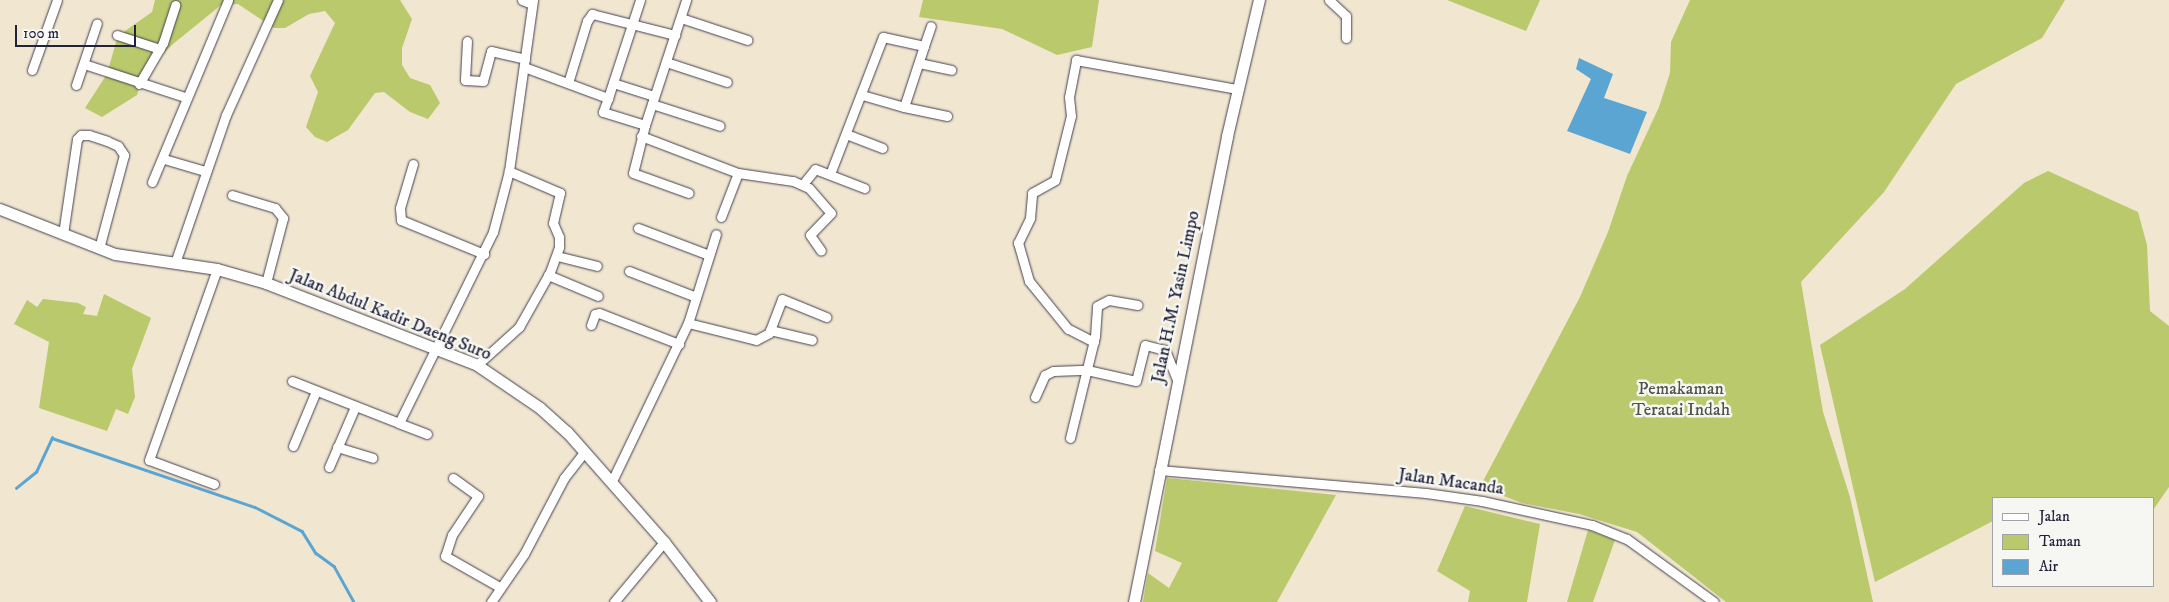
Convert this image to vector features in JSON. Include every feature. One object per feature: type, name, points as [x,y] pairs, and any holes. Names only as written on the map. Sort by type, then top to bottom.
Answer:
[{"type":"main road","name":"Jalan H.M. Yasin Limpo","points":[[1134,602],[1177,380],[1237,89],[1259,0]]},
{"type":"main road","name":"Jalan Abdul Kadir Daeng Suro","points":[[0,209],[99,248],[129,257],[216,269],[266,283],[477,365],[540,408],[584,452],[612,481],[664,542],[710,602]]},
{"type":"street","points":[[32,70],[57,0]]},
{"type":"street","points":[[152,182],[164,159],[185,97],[228,0]]},
{"type":"street","points":[[176,263],[205,171],[226,115],[278,0]]},
{"type":"street","points":[[399,423],[484,254],[509,171],[532,2],[522,0]]},
{"type":"street","points":[[640,0],[603,112],[645,125]]},
{"type":"street","points":[[686,0],[641,136],[633,173],[689,193]]},
{"type":"street","points":[[1329,0],[1346,16],[1346,38]]},
{"type":"street","points":[[139,84],[160,49],[175,5]]},
{"type":"street","points":[[568,84],[589,16],[595,14],[675,35]]},
{"type":"street","points":[[681,18],[747,40]]},
{"type":"street","points":[[76,85],[97,23]]},
{"type":"street","points":[[904,107],[931,26]]},
{"type":"street","points":[[117,35],[160,49]]},
{"type":"street","points":[[830,174],[884,36],[924,46]]},
{"type":"street","points":[[467,41],[464,80],[483,81],[491,51],[524,63],[568,84],[608,98]]},
{"type":"street","points":[[1094,342],[1068,329],[1030,281],[1018,244],[1030,218],[1032,193],[1055,180],[1070,116],[1069,97],[1076,60],[1237,89]]},
{"type":"street","points":[[666,62],[727,82]]},
{"type":"street","points":[[918,63],[951,70]]},
{"type":"street","points":[[84,64],[139,84],[185,97]]},
{"type":"street","points":[[613,82],[720,126]]},
{"type":"street","points":[[862,95],[904,107],[947,116]]},
{"type":"street","points":[[846,134],[882,148]]},
{"type":"street","points":[[63,234],[77,139],[81,135],[107,141],[118,146],[124,155],[99,248]]},
{"type":"street","points":[[641,136],[738,173],[803,184],[816,193],[831,213],[809,237],[821,251]]},
{"type":"street","points":[[164,159],[205,171]]},
{"type":"street","points":[[413,164],[400,208],[401,220],[484,254]]},
{"type":"street","points":[[803,184],[813,169],[864,188]]},
{"type":"street","points":[[477,365],[519,327],[558,256],[559,237],[553,223],[560,193],[509,171]]},
{"type":"street","points":[[721,217],[738,173]]},
{"type":"street","points":[[232,195],[275,208],[283,218],[266,283]]},
{"type":"street","points":[[638,228],[710,254]]},
{"type":"street","points":[[612,481],[688,324],[716,234]]},
{"type":"street","points":[[558,256],[597,266]]},
{"type":"street","points":[[214,484],[149,460],[216,269]]},
{"type":"street","points":[[629,271],[696,297]]},
{"type":"street","points":[[548,275],[598,296]]},
{"type":"street","points":[[688,324],[756,340],[770,330],[782,299],[826,317]]},
{"type":"street","points":[[1070,438],[1094,342],[1095,310],[1099,303],[1118,300],[1138,305]]},
{"type":"street","points":[[591,325],[595,314],[599,313],[679,344]]},
{"type":"street","points":[[770,330],[812,340]]},
{"type":"street","points":[[1035,397],[1045,375],[1053,371],[1088,370],[1136,381],[1145,345],[1165,350],[1177,380]]},
{"type":"street","points":[[292,381],[427,434]]},
{"type":"street","points":[[293,446],[316,391]]},
{"type":"street","points":[[329,467],[355,406]]},
{"type":"street","points":[[337,447],[372,458]]},
{"type":"street","points":[[491,602],[546,515],[564,478],[584,452]]},
{"type":"street","name":"Jalan Macanda","points":[[1160,470],[1426,492],[1482,501],[1592,525],[1627,539],[1714,602]]},
{"type":"street","points":[[453,478],[478,496],[452,536],[445,556],[501,588]]},
{"type":"street","points":[[614,602],[664,542]]},
{"type":"green space","points":[[155,0],[400,0],[412,19],[402,48],[402,65],[410,78],[430,85],[440,103],[428,119],[410,112],[384,92],[375,93],[348,130],[327,142],[315,137],[306,127],[318,92],[310,76],[335,23],[325,11],[309,14],[285,28],[274,28],[238,4],[221,5],[173,44],[143,74],[137,95],[102,117],[85,108],[107,74],[116,42],[125,31],[152,12]]},
{"type":"green space","points":[[923,0],[1099,0],[1092,47],[1057,55],[1002,29],[919,17]]},
{"type":"green space","points":[[1447,0],[1540,0],[1526,31]]},
{"type":"green space","name":"Pemakaman Teratai Indah","points":[[1690,0],[2065,0],[2042,38],[1956,84],[1884,192],[1801,282],[1823,412],[1850,497],[1873,602],[1726,602],[1637,532],[1579,514],[1522,503],[1480,487],[1580,297],[1608,232],[1627,176],[1659,107],[1670,73],[1671,42]]},
{"type":"green space","points":[[2048,171],[2138,212],[2147,245],[2150,311],[2169,326],[2169,487],[2154,509],[2154,497],[1992,497],[1992,522],[1875,582],[1820,345],[1905,289],[2024,183]]},
{"type":"green space","points":[[104,294],[151,318],[132,369],[135,397],[128,414],[116,409],[107,431],[39,408],[49,342],[14,324],[27,300],[37,307],[43,299],[78,303],[86,307],[83,314],[97,316]]},
{"type":"green space","points":[[1167,478],[1336,495],[1277,602],[1143,602],[1148,573],[1169,588],[1182,563],[1155,551]]},
{"type":"green space","points":[[1465,506],[1540,524],[1527,602],[1468,602],[1470,591],[1437,571]]},
{"type":"green space","points":[[1588,530],[1615,540],[1593,602],[1567,602]]},
{"type":"water","points":[[1579,58],[1613,74],[1604,98],[1647,112],[1630,154],[1567,131],[1591,79],[1576,69]]},
{"type":"waterway","points":[[16,488],[36,472],[52,438],[255,507],[302,531],[316,553],[334,566],[354,602]]}]
